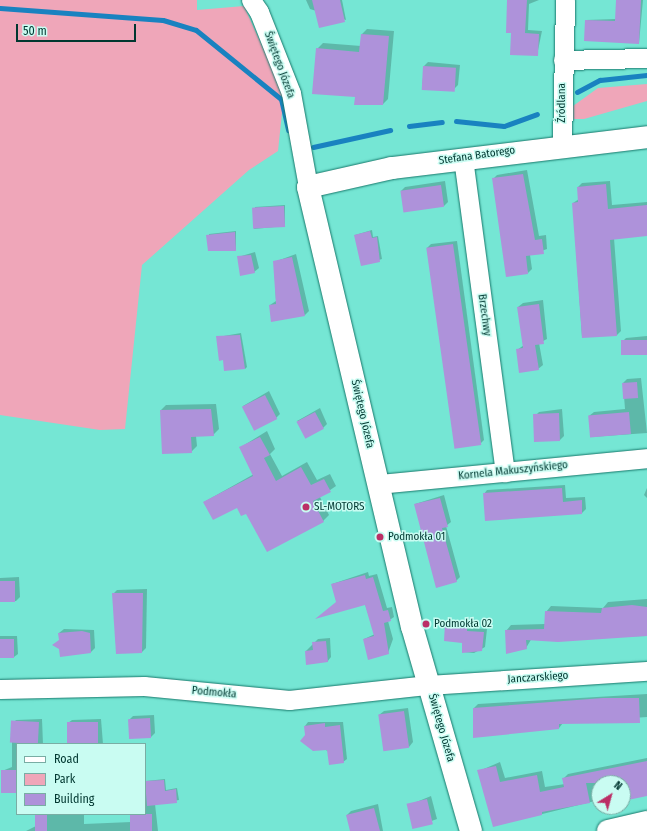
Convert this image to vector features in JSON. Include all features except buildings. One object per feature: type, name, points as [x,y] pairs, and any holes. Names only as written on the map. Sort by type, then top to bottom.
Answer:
[{"type":"street","name":"Świętego Józefa","points":[[251,0],[259,12],[291,93],[308,187],[428,685],[471,831]]},
{"type":"street","name":"Źródlana","points":[[562,145],[565,0]]},
{"type":"street","points":[[563,60],[647,58]]},
{"type":"street","name":"Stefana Batorego","points":[[308,187],[333,178],[463,158],[562,145],[647,137]]},
{"type":"street","name":"Brzechwy","points":[[463,158],[505,472]]},
{"type":"street","name":"Kornela Makuszyńskiego","points":[[379,484],[647,458]]},
{"type":"street","name":"Janczarskiego","points":[[428,685],[647,671]]},
{"type":"street","name":"Podmokła","points":[[0,689],[144,686],[289,700],[428,685]]},
{"type":"street","points":[[608,831],[647,822]]},
{"type":"green space","points":[[0,0],[197,0],[197,10],[244,6],[284,94],[278,151],[249,170],[142,265],[125,429],[100,430],[0,415]]},
{"type":"green space","points":[[647,84],[647,101],[584,119],[573,119],[573,106],[598,88]]},
{"type":"waterway","points":[[0,8],[163,20],[196,30],[281,99],[288,130]]},
{"type":"waterway","points":[[577,92],[600,80],[647,75]]},
{"type":"waterway","points":[[456,121],[504,126],[537,114]]},
{"type":"waterway","points":[[409,126],[442,122]]},
{"type":"waterway","points":[[313,147],[390,130]]},
{"type":"place","name":"SL-MOTORS","points":[[306,507]]},
{"type":"place","name":"Podmokła 01","points":[[380,537]]},
{"type":"place","name":"Podmokła 02","points":[[426,624]]}]
